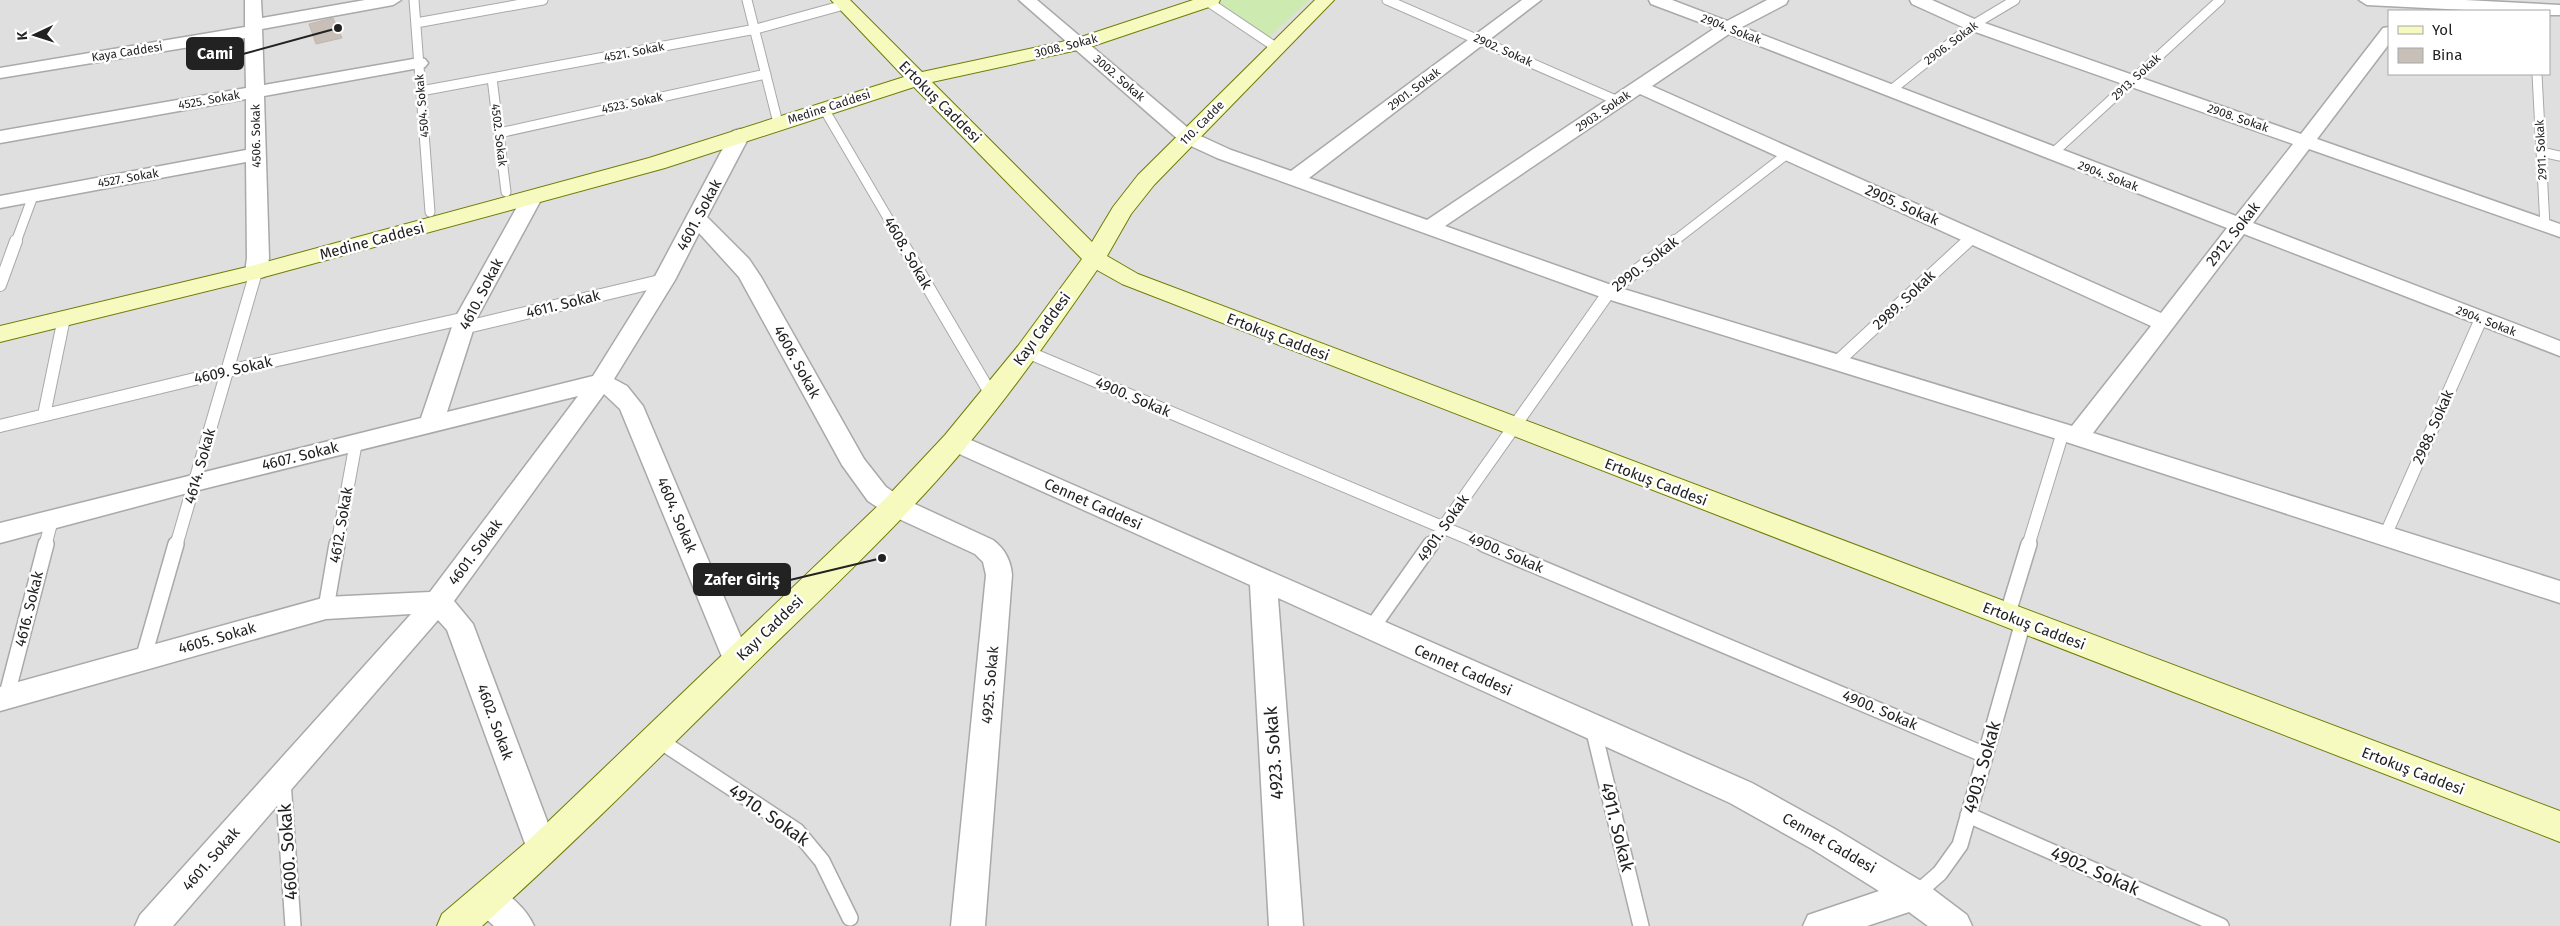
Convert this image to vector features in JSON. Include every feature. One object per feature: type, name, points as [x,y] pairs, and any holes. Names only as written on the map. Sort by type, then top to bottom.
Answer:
[{"type":"street","name":"4506. Sokak","points":[[253,0],[257,265]]},
{"type":"street","name":"Kaya Caddesi","points":[[0,73],[253,28],[393,0]]},
{"type":"street","name":"3002. Sokak","points":[[1027,0],[1186,137]]},
{"type":"street","name":"3008. Sokak","points":[[918,79],[1080,44],[1208,0]]},
{"type":"street","name":"110. Cadde","points":[[1094,258],[1121,212],[1146,180],[1186,137],[1325,0]]},
{"type":"street","name":"2901. Sokak","points":[[1294,179],[1533,0]]},
{"type":"street","name":"2904. Sokak","points":[[1658,0],[2560,349]]},
{"type":"street","name":"2903. Sokak","points":[[1430,228],[1728,27],[1780,0]]},
{"type":"street","name":"2908. Sokak","points":[[1918,0],[1973,25],[2553,229]]},
{"type":"street","points":[[2367,0],[2396,4],[2560,10]]},
{"type":"street","name":"Ertokuş Caddesi","points":[[842,2],[1094,258],[1130,279],[1514,428],[2560,827]]},
{"type":"street","name":"2912. Sokak","points":[[2070,435],[2164,323],[2388,33]]},
{"type":"street","name":"4525. Sokak","points":[[0,137],[418,63]]},
{"type":"street","name":"Medine Caddesi","points":[[0,320],[257,265],[532,198],[658,164],[740,135],[918,79]]},
{"type":"street","name":"2905. Sokak","points":[[1639,87],[2164,323]]},
{"type":"street","name":"Medine Caddesi","points":[[0,334],[257,265],[430,212],[660,151],[740,135]]},
{"type":"street","name":"4601. Sokak","points":[[152,926],[438,602],[601,382],[664,280],[740,135]]},
{"type":"street","points":[[1186,137],[1294,179],[1609,292],[2070,435],[2560,592]]},
{"type":"street","name":"4527. Sokak","points":[[0,202],[256,154]]},
{"type":"street","name":"4610. Sokak","points":[[432,424],[465,323],[532,198]]},
{"type":"street","name":"4606. Sokak","points":[[697,219],[750,277],[855,465],[877,494],[895,506]]},
{"type":"street","name":"Kayı Caddesi","points":[[455,926],[542,850],[895,506],[955,442],[992,396],[1027,352],[1094,258]]},
{"type":"street","name":"4607. Sokak","points":[[0,533],[195,482],[601,382]]},
{"type":"street","name":"4604. Sokak","points":[[601,382],[619,392],[631,406],[738,660]]},
{"type":"street","name":"Cennet Caddesi","points":[[955,442],[1740,794],[1856,858],[1914,895],[1955,926]]},
{"type":"street","name":"4925. Sokak","points":[[895,506],[984,548],[993,554],[998,563],[999,575],[968,926]]},
{"type":"street","name":"4923. Sokak","points":[[1263,580],[1286,926]]},
{"type":"street","name":"4605. Sokak","points":[[3,698],[326,608],[438,602]]},
{"type":"street","name":"4602. Sokak","points":[[438,602],[450,612],[459,624],[542,850]]},
{"type":"street","points":[[1820,926],[1914,895]]},
{"type":"street","points":[[487,898],[517,926]]},
{"type":"lane","name":"4504. Sokak","points":[[414,0],[430,212]]},
{"type":"lane","points":[[416,23],[543,0]]},
{"type":"lane","points":[[747,0],[756,29],[778,123]]},
{"type":"lane","points":[[1208,0],[1277,48]]},
{"type":"lane","name":"2902. Sokak","points":[[1387,0],[1618,101]]},
{"type":"lane","name":"2906. Sokak","points":[[1890,90],[1973,25],[2015,0]]},
{"type":"lane","name":"2913. Sokak","points":[[2052,154],[2220,0]]},
{"type":"lane","name":"4521. Sokak","points":[[421,92],[756,29],[842,2]]},
{"type":"lane","name":"4523. Sokak","points":[[499,132],[766,74]]},
{"type":"lane","name":"2911. Sokak","points":[[2537,75],[2542,152],[2553,229]]},
{"type":"lane","name":"4502. Sokak","points":[[492,78],[506,192]]},
{"type":"lane","name":"4608. Sokak","points":[[824,109],[992,396]]},
{"type":"lane","points":[[2542,152],[2560,156]]},
{"type":"lane","name":"2990. Sokak","points":[[1514,428],[1609,292],[1787,154]]},
{"type":"lane","points":[[0,286],[33,196]]},
{"type":"lane","name":"2989. Sokak","points":[[1837,362],[1972,237]]},
{"type":"lane","name":"4614. Sokak","points":[[143,659],[257,265]]},
{"type":"lane","name":"4611. Sokak","points":[[465,323],[664,280]]},
{"type":"lane","points":[[44,415],[64,318]]},
{"type":"lane","name":"2988. Sokak","points":[[2385,536],[2481,319]]},
{"type":"lane","name":"4609. Sokak","points":[[0,426],[228,370],[465,323]]},
{"type":"lane","name":"4900. Sokak","points":[[1027,352],[1986,755]]},
{"type":"lane","name":"4901. Sokak","points":[[1372,629],[1514,428]]},
{"type":"lane","name":"2912. Sokak","points":[[2015,619],[2070,435]]},
{"type":"lane","name":"4612. Sokak","points":[[326,608],[356,442]]},
{"type":"lane","name":"4616. Sokak","points":[[3,698],[52,520]]},
{"type":"lane","name":"4903. Sokak","points":[[1914,895],[1935,880],[1949,864],[1960,845],[1986,755],[2015,619]]},
{"type":"lane","name":"4911. Sokak","points":[[1593,728],[1641,926]]},
{"type":"lane","name":"4910. Sokak","points":[[657,739],[803,836],[813,846],[825,864],[850,918]]},
{"type":"lane","name":"4600. Sokak","points":[[283,778],[294,926]]},
{"type":"lane","name":"4902. Sokak","points":[[1968,815],[2221,926]]},
{"type":"shaded area","points":[[0,0],[2560,0],[2560,926],[0,926]]},
{"type":"green space","points":[[1225,0],[1310,0],[1268,38],[1216,3]]},
{"type":"building","points":[[333,18],[342,38],[316,44],[309,24]]},
{"type":"place","name":"Cami","points":[[338,28]]},
{"type":"place","name":"Zafer Giriş","points":[[882,558]]}]
